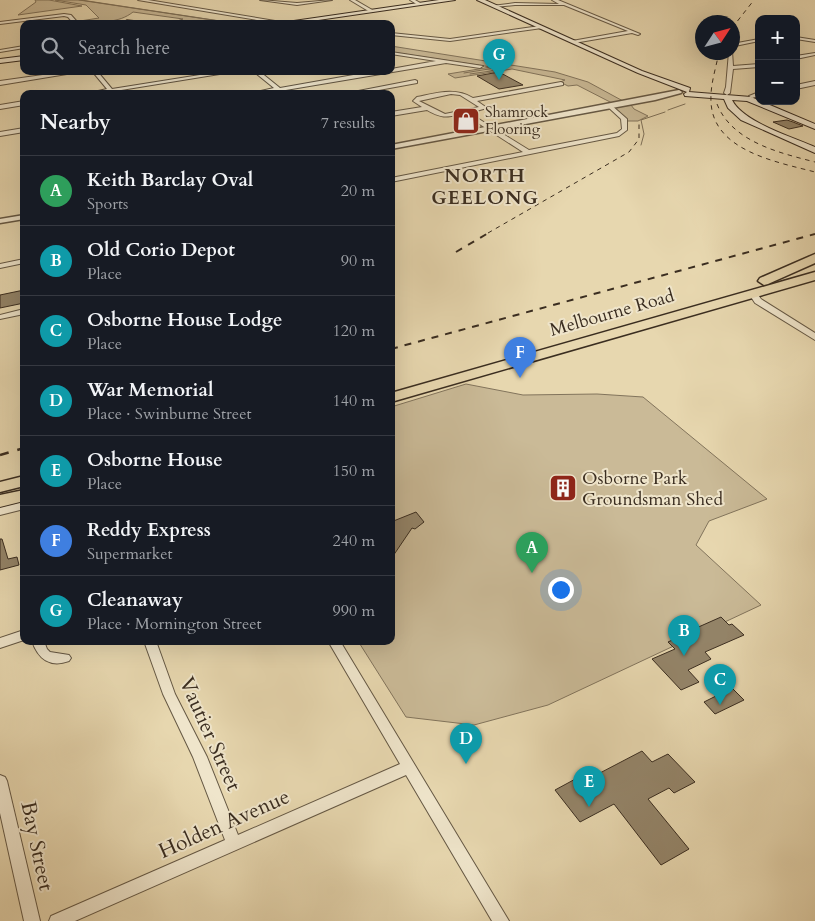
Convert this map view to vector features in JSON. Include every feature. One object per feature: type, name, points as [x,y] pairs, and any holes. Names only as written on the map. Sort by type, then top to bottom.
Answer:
[{"type":"highway","points":[[764,281],[815,258]]},
{"type":"highway","name":"Melbourne Road","points":[[395,397],[748,290],[764,281],[814,274]]},
{"type":"highway","name":"Melbourne Road","points":[[395,387],[748,290],[814,274]]},
{"type":"highway","points":[[0,487],[20,482]]},
{"type":"highway","points":[[0,501],[20,496]]},
{"type":"main road","points":[[307,20],[452,0]]},
{"type":"main road","points":[[484,1],[685,92],[754,97],[815,127]]},
{"type":"main road","points":[[0,61],[20,58]]},
{"type":"main road","points":[[727,95],[731,106],[744,118],[815,150]]},
{"type":"main road","points":[[775,105],[815,122]]},
{"type":"main road","points":[[781,135],[815,127]]},
{"type":"street","points":[[140,0],[267,20]]},
{"type":"street","points":[[262,0],[294,4],[330,0]]},
{"type":"street","points":[[352,0],[372,11]]},
{"type":"street","points":[[412,0],[420,4]]},
{"type":"street","points":[[554,0],[636,33],[574,42]]},
{"type":"street","points":[[181,6],[189,2]]},
{"type":"street","points":[[494,6],[515,4],[565,5]]},
{"type":"street","points":[[37,20],[67,16],[72,20]]},
{"type":"street","points":[[0,23],[20,22]]},
{"type":"street","points":[[395,35],[450,40],[540,27]]},
{"type":"street","points":[[395,31],[406,36]]},
{"type":"street","points":[[800,39],[815,41]]},
{"type":"street","points":[[740,44],[755,41]]},
{"type":"street","points":[[0,50],[20,48]]},
{"type":"street","points":[[395,54],[480,66]]},
{"type":"street","points":[[800,57],[815,54]]},
{"type":"street","points":[[727,95],[730,60]]},
{"type":"street","points":[[397,71],[446,61]]},
{"type":"street","points":[[730,68],[755,65]]},
{"type":"street","points":[[397,71],[403,74]]},
{"type":"street","points":[[0,83],[55,75]]},
{"type":"street","points":[[97,75],[110,90]]},
{"type":"street","points":[[124,90],[212,75]]},
{"type":"street","points":[[260,75],[278,89]]},
{"type":"street","points":[[273,90],[371,75]]},
{"type":"street","points":[[409,78],[422,86]]},
{"type":"street","points":[[369,90],[415,82]]},
{"type":"street","points":[[800,86],[815,83]]},
{"type":"street","points":[[473,100],[561,84]]},
{"type":"street","points":[[429,91],[436,95]]},
{"type":"street","points":[[455,92],[473,100],[484,108],[466,113],[441,116],[416,99],[455,92]]},
{"type":"street","points":[[395,146],[685,92]]},
{"type":"street","points":[[0,107],[20,104]]},
{"type":"street","points":[[395,179],[621,133],[625,129],[624,120],[610,106]]},
{"type":"street","points":[[395,113],[427,108]]},
{"type":"street","points":[[466,113],[528,152]]},
{"type":"street","points":[[0,134],[20,131]]},
{"type":"street","points":[[0,221],[20,218]]},
{"type":"street","points":[[0,266],[20,262]]},
{"type":"street","points":[[748,290],[758,301],[808,327],[815,337]]},
{"type":"street","points":[[0,316],[20,312]]},
{"type":"street","points":[[0,512],[20,506]]},
{"type":"street","points":[[0,644],[20,636]]},
{"type":"street","points":[[39,645],[42,654],[46,657],[64,658]]},
{"type":"street","name":"Vautier Street","points":[[151,645],[169,694],[200,758],[234,843]]},
{"type":"street","points":[[336,645],[498,920]]},
{"type":"street","name":"Holden Avenue","points":[[57,921],[409,767]]},
{"type":"street","name":"Bay Street","points":[[0,781],[31,921]]},
{"type":"street","points":[[31,921],[41,921]]},
{"type":"shaded area","points":[[35,0],[49,0],[82,6],[18,15],[36,2]]},
{"type":"shaded area","points":[[55,0],[81,0],[214,20],[180,20],[183,19],[133,12],[115,20],[86,20],[99,18],[86,5]]},
{"type":"shaded area","points":[[395,47],[555,72],[588,82],[623,101],[612,103],[577,85],[568,86],[560,82],[565,80],[512,69],[455,78],[448,74],[491,67],[395,53]]},
{"type":"shaded area","points":[[631,105],[634,109],[648,116],[638,121],[624,121],[613,108]]},
{"type":"shaded area","points":[[466,384],[523,395],[597,394],[643,397],[767,499],[709,521],[696,545],[761,605],[548,705],[474,725],[406,717],[361,645],[395,645],[395,406]]},
{"type":"building","points":[[499,72],[523,85],[499,89],[477,76]]},
{"type":"building","points":[[787,120],[803,126],[789,129],[773,122]]},
{"type":"building","points":[[20,291],[20,304],[0,308],[0,295]]},
{"type":"building","points":[[416,512],[424,522],[415,529],[412,528],[395,553],[395,520]]},
{"type":"building","points":[[0,539],[2,539],[8,559],[17,557],[19,565],[0,570]]},
{"type":"building","points":[[721,617],[744,635],[705,652],[711,659],[688,670],[699,682],[681,690],[652,659],[675,649],[668,642],[676,637]]},
{"type":"building","points":[[732,688],[744,700],[715,714],[704,702]]},
{"type":"building","points":[[642,751],[652,762],[668,754],[695,782],[674,793],[669,788],[648,799],[689,849],[661,865],[614,804],[580,822],[555,790],[592,770],[595,770],[598,774]]},
{"type":"waterway","points":[[79,0],[212,20]]},
{"type":"waterway","points":[[470,74],[491,71],[499,67]]},
{"type":"waterway","points":[[503,67],[508,67]]},
{"type":"waterway","points":[[464,73],[495,68]]},
{"type":"waterway","points":[[668,110],[685,104]]},
{"type":"waterway","points":[[641,145],[644,134],[641,120],[665,112]]},
{"type":"railway","points":[[740,18],[754,0]]},
{"type":"railway","points":[[717,60],[712,83],[711,102],[714,119],[723,132],[735,143],[750,152],[783,164],[815,172]]},
{"type":"railway","points":[[717,104],[724,117],[745,137],[773,150],[815,162]]},
{"type":"railway","points":[[488,233],[629,152],[639,139],[639,123]]},
{"type":"railway","points":[[456,252],[490,232]]},
{"type":"railway","points":[[395,348],[815,234]]},
{"type":"railway","points":[[0,455],[20,449]]},
{"type":"place","name":"Cleanaway","points":[[499,80]]},
{"type":"place","name":"Shamrock Flooring","points":[[466,121]]},
{"type":"place","name":"Reddy Express","points":[[520,378]]},
{"type":"place","name":"Osborne Park Groundsman Shed","points":[[563,488]]},
{"type":"place","name":"Keith Barclay Oval","points":[[532,573]]},
{"type":"place","name":"Old Corio Depot","points":[[684,656]]},
{"type":"place","name":"Osborne House Lodge","points":[[720,705]]},
{"type":"place","name":"War Memorial","points":[[466,764]]},
{"type":"place","name":"Osborne House","points":[[589,807]]},
{"type":"district","name":"NORTH GEELONG","points":[[485,187]]}]
